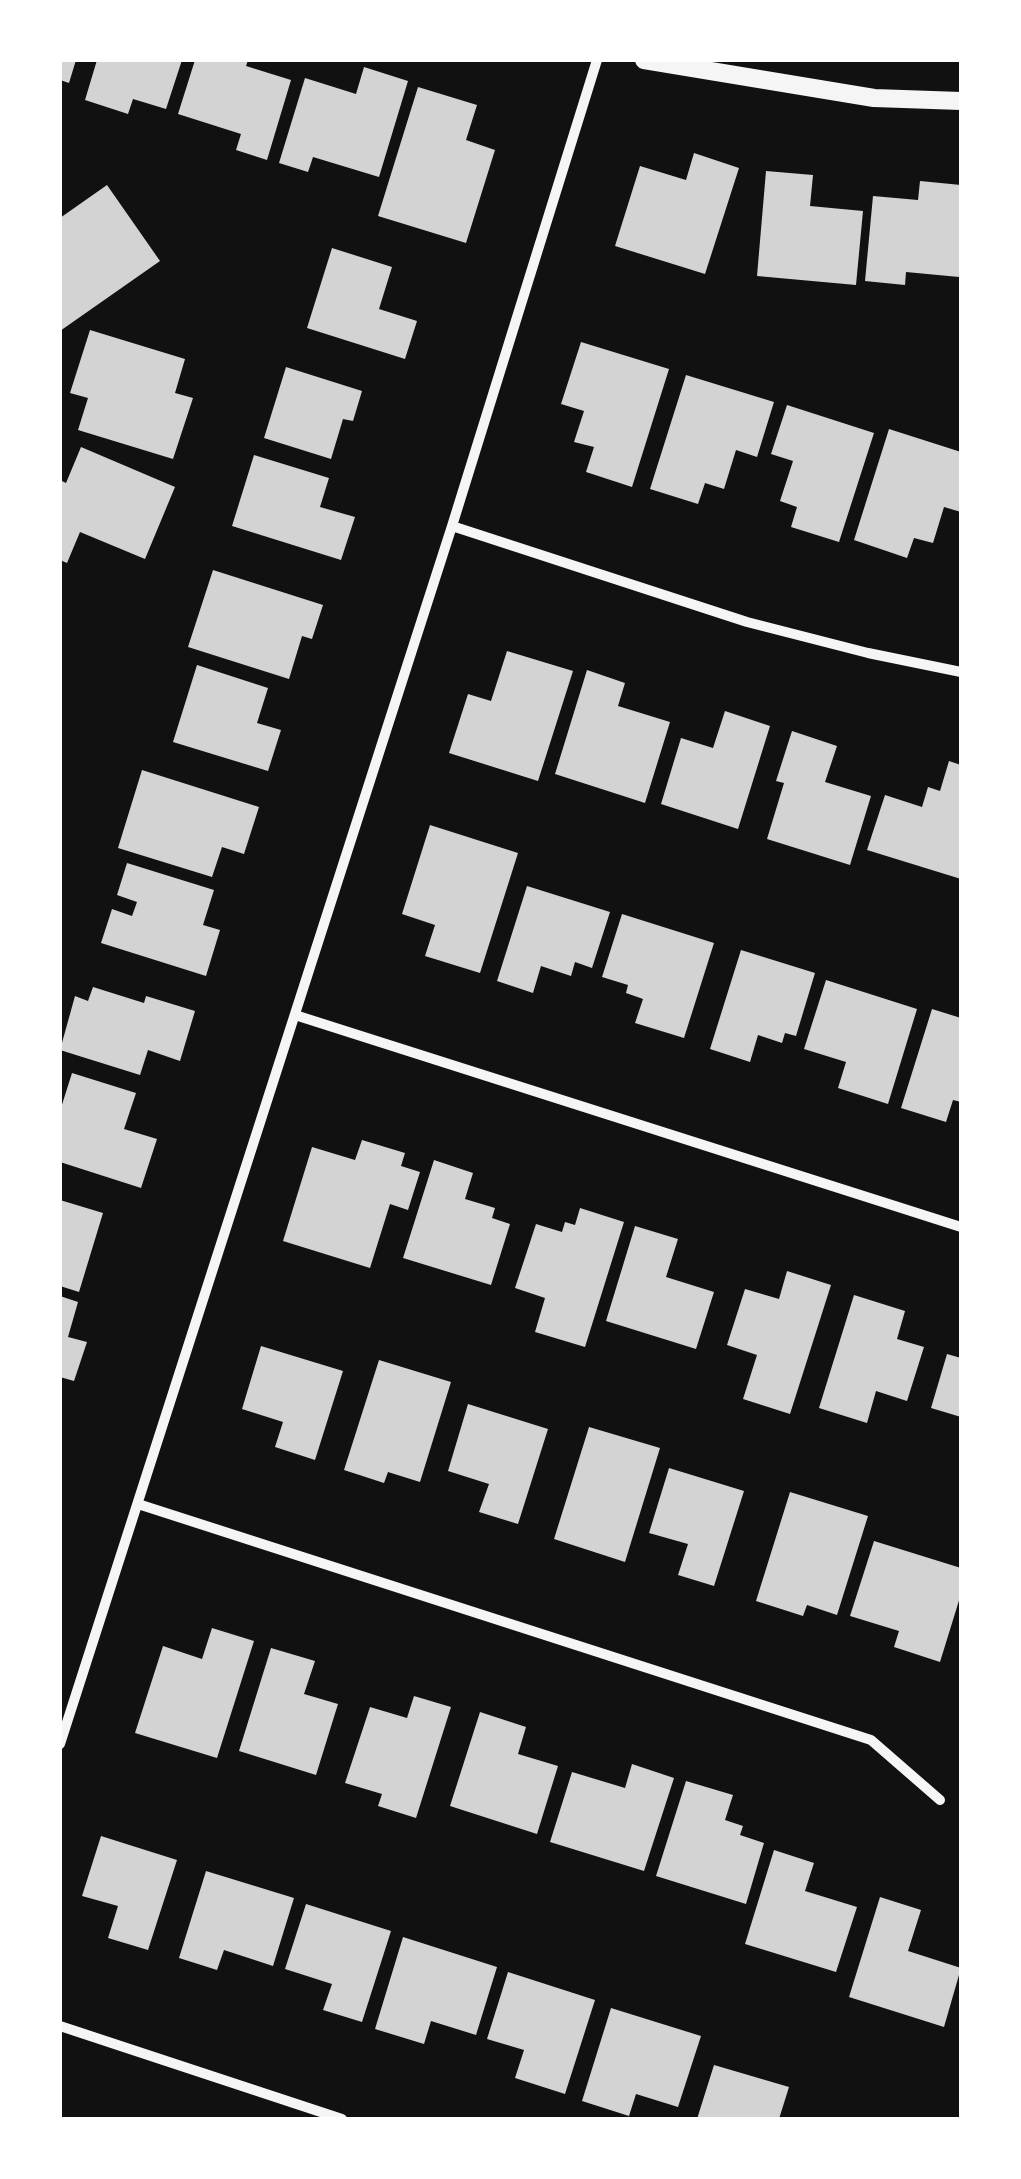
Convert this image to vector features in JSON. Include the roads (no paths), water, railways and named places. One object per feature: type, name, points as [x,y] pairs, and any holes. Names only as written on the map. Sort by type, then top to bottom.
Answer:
[{"type":"street","points":[[60,1744],[452,526],[597,60]]},
{"type":"street","points":[[644,60],[874,98],[961,101]]},
{"type":"street","points":[[452,526],[747,622],[961,672]]},
{"type":"street","points":[[295,1015],[961,1227]]},
{"type":"street","points":[[138,1504],[870,1740],[940,1800]]},
{"type":"street","points":[[60,2026],[342,2119]]}]
